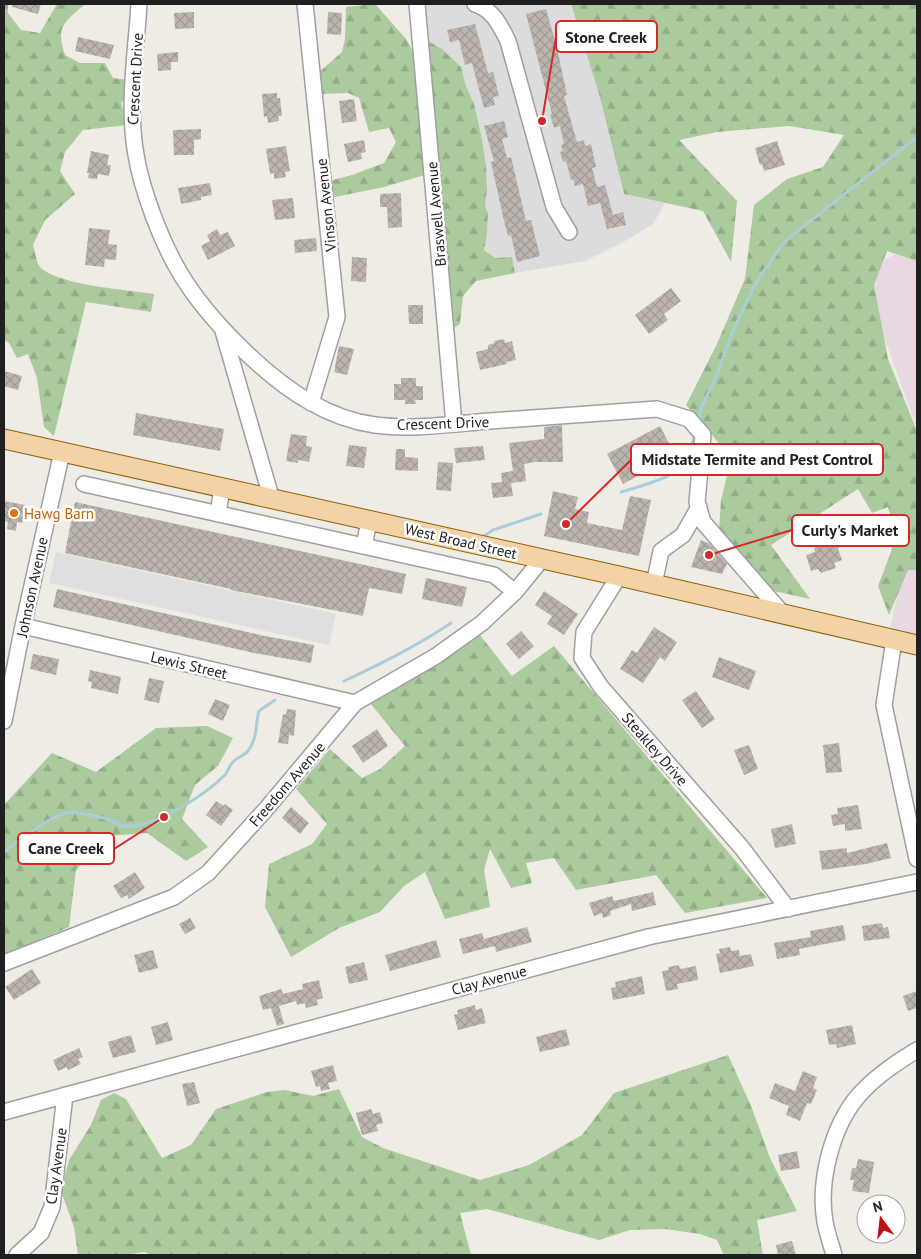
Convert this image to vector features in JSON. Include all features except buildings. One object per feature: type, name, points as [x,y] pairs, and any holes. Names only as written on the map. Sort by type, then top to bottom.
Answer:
[{"type":"main road","name":"West Broad Street","points":[[4,439],[654,584],[917,645]]},
{"type":"street","name":"Crescent Drive","points":[[139,4],[131,119],[136,156],[144,192],[180,273],[223,329],[279,381],[311,403],[343,418],[375,425],[419,427],[657,409],[689,419],[703,435],[697,502],[702,522],[783,614]]},
{"type":"street","name":"Vinson Avenue","points":[[306,4],[337,316],[311,403]]},
{"type":"street","name":"Braswell Avenue","points":[[417,4],[454,424]]},
{"type":"street","points":[[475,4],[486,8],[500,24],[508,41],[554,207],[569,232]]},
{"type":"street","points":[[223,329],[272,500]]},
{"type":"street","name":"Johnson Avenue","points":[[4,721],[62,452]]},
{"type":"street","points":[[84,484],[494,575],[516,592]]},
{"type":"street","points":[[218,514],[222,488]]},
{"type":"street","points":[[683,536],[699,507]]},
{"type":"street","points":[[364,546],[370,521]]},
{"type":"street","points":[[654,584],[661,551],[683,536],[710,530]]},
{"type":"street","name":"Freedom Avenue","points":[[4,962],[174,897],[208,873],[268,808],[355,703],[436,656],[482,623],[516,592],[542,560]]},
{"type":"street","name":"Steakley Drive","points":[[618,576],[584,632],[582,658],[601,687],[742,848],[788,909]]},
{"type":"street","name":"Lewis Street","points":[[23,626],[355,703]]},
{"type":"street","points":[[894,640],[884,705],[917,859]]},
{"type":"street","name":"Clay Avenue","points":[[4,1112],[648,937],[917,882]]},
{"type":"street","points":[[834,1255],[825,1221],[824,1195],[827,1162],[838,1128],[859,1095],[888,1068],[917,1050]]},
{"type":"street","name":"Clay Avenue","points":[[17,1255],[41,1233],[52,1207],[65,1095]]},
{"type":"shaded area","points":[[423,4],[571,4],[599,94],[624,194],[665,203],[653,224],[627,240],[585,261],[515,273],[512,257],[495,258],[484,250],[488,213],[485,206],[487,189],[486,166],[474,104],[460,67],[442,49],[428,41]]},
{"type":"shaded area","points":[[917,242],[917,428],[861,273]]},
{"type":"shaded area","points":[[56,552],[336,614],[329,645],[49,583]]},
{"type":"shaded area","points":[[904,565],[917,567],[917,635],[890,629]]},
{"type":"green space","points":[[4,4],[8,4],[8,13],[21,30],[40,33],[57,4],[85,4],[64,25],[61,37],[65,55],[80,63],[105,63],[113,78],[129,80],[128,96],[121,103],[127,125],[83,130],[65,152],[60,171],[75,194],[45,220],[33,245],[40,267],[61,278],[77,282],[154,294],[151,312],[86,302],[54,436],[44,427],[37,378],[28,354],[17,358],[9,343],[4,340]]},
{"type":"green space","points":[[375,4],[406,39],[418,60],[428,174],[384,187],[330,198],[329,181],[384,163],[396,142],[389,128],[369,132],[359,98],[348,93],[318,94],[317,74],[342,52],[345,39],[346,7]]},
{"type":"green space","points":[[571,4],[917,4],[917,261],[887,251],[874,285],[888,359],[917,431],[917,570],[908,570],[889,615],[878,586],[891,552],[895,535],[888,507],[872,513],[858,489],[771,545],[810,599],[774,591],[719,530],[721,500],[731,459],[686,405],[716,346],[745,279],[754,205],[787,179],[823,167],[844,135],[789,126],[717,132],[679,140],[737,201],[731,262],[703,211],[624,194],[599,94]]},
{"type":"green space","points":[[428,41],[442,49],[461,67],[466,86],[474,104],[486,166],[487,189],[485,206],[488,213],[484,250],[495,258],[512,257],[515,273],[476,281],[463,296],[460,324],[451,330],[425,47]]},
{"type":"green space","points":[[480,635],[512,676],[554,646],[767,898],[685,913],[656,875],[576,890],[554,858],[526,863],[532,883],[511,888],[490,849],[484,870],[490,907],[445,919],[425,872],[404,886],[380,912],[339,928],[291,957],[265,907],[269,864],[312,844],[327,824],[296,789],[330,749],[362,778],[380,769],[405,746],[370,703]]},
{"type":"green space","points":[[207,726],[233,738],[218,766],[195,785],[182,819],[208,847],[186,861],[147,833],[107,836],[76,870],[69,927],[4,955],[4,805],[52,753],[96,772],[156,728]]},
{"type":"green space","points":[[728,1055],[751,1106],[770,1158],[797,1211],[757,1220],[763,1255],[724,1255],[717,1240],[700,1234],[665,1229],[630,1230],[599,1240],[487,1209],[460,1213],[471,1255],[152,1255],[144,1252],[125,1255],[78,1255],[74,1227],[61,1191],[69,1160],[91,1125],[101,1100],[114,1093],[126,1099],[162,1158],[191,1145],[216,1109],[267,1092],[285,1090],[313,1096],[339,1089],[362,1137],[383,1148],[480,1180],[529,1165],[582,1135],[614,1093]]},
{"type":"waterway","points":[[698,421],[702,406],[718,372],[732,333],[755,284],[785,241],[917,137]]},
{"type":"waterway","points":[[621,492],[659,480],[678,470],[687,458],[695,434]]},
{"type":"waterway","points":[[484,536],[493,530],[541,514]]},
{"type":"waterway","points":[[344,681],[399,654],[451,623]]},
{"type":"waterway","points":[[4,852],[46,822],[73,812],[109,820],[124,826],[149,822],[178,809],[216,783],[225,775],[230,765],[248,751],[255,736],[259,711],[275,700]]},
{"type":"place","name":"Stone Creek","points":[[542,121]]},
{"type":"place","name":"Hawg Barn","points":[[14,513]]},
{"type":"place","name":"Midstate Termite and Pest Control","points":[[566,524]]},
{"type":"place","name":"Curly's Market","points":[[709,555]]},
{"type":"place","name":"Cane Creek","points":[[164,817]]}]
